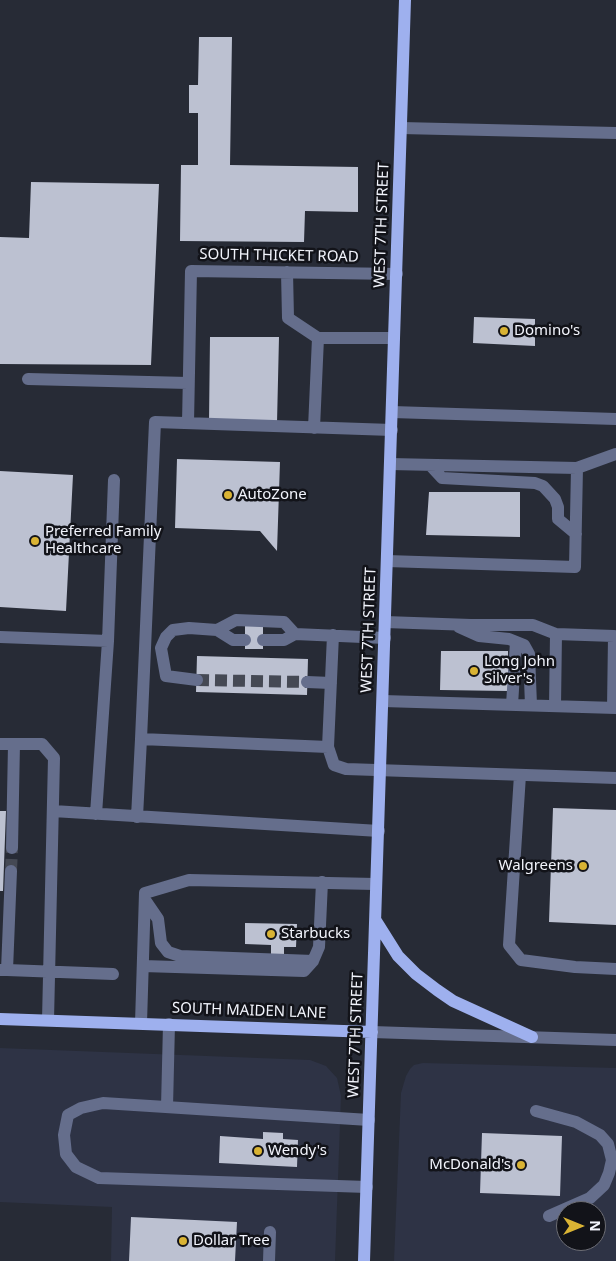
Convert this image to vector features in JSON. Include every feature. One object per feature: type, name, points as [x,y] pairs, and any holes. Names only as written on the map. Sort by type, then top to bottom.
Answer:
[{"type":"main road","name":"WEST 7TH STREET","points":[[364,1261],[405,0]]},
{"type":"main road","points":[[376,920],[398,956],[416,974],[453,1001],[532,1037]]},
{"type":"main road","name":"SOUTH MAIDEN LANE","points":[[0,1019],[372,1032]]},
{"type":"street","points":[[401,128],[616,134]]},
{"type":"street","name":"SOUTH THICKET ROAD","points":[[188,383],[190,271],[397,274]]},
{"type":"street","points":[[287,272],[288,318],[318,338],[394,338]]},
{"type":"street","points":[[314,428],[318,338]]},
{"type":"street","points":[[28,379],[188,383],[188,423]]},
{"type":"street","points":[[392,412],[616,419]]},
{"type":"street","points":[[138,816],[155,422],[392,430]]},
{"type":"street","points":[[390,464],[578,468],[616,454]]},
{"type":"street","points":[[430,465],[442,478],[535,483],[543,486],[555,499],[558,507],[558,519],[576,534]]},
{"type":"street","points":[[387,561],[575,567],[578,468]]},
{"type":"street","points":[[96,814],[108,641],[114,480]]},
{"type":"street","points":[[217,630],[236,620],[284,622],[295,634]]},
{"type":"street","points":[[383,701],[615,708],[614,636],[556,634],[533,625],[385,622]]},
{"type":"street","points":[[452,624],[479,636],[509,639],[524,645],[529,654],[531,705]]},
{"type":"street","points":[[197,680],[166,676],[161,648],[166,637],[173,630],[189,628],[217,630],[233,640],[245,640]]},
{"type":"street","points":[[263,640],[284,640],[295,634],[385,638]]},
{"type":"street","points":[[555,706],[556,634]]},
{"type":"street","points":[[333,635],[328,747],[334,765],[346,769],[380,771],[616,778]]},
{"type":"street","points":[[0,637],[108,641]]},
{"type":"street","points":[[512,705],[516,642]]},
{"type":"street","points":[[307,682],[332,682]]},
{"type":"street","points":[[142,739],[328,747]]},
{"type":"street","points":[[0,744],[42,744],[54,758],[48,1020]]},
{"type":"street","points":[[12,848],[14,744]]},
{"type":"street","points":[[520,776],[509,945],[521,960],[575,967],[616,969]]},
{"type":"street","points":[[53,811],[379,831]]},
{"type":"street","points":[[11,871],[4,970],[113,974]]},
{"type":"street","points":[[142,1023],[145,893],[190,880],[375,884]]},
{"type":"street","points":[[143,966],[304,970],[313,961],[319,947],[322,882]]},
{"type":"street","points":[[145,900],[158,919],[161,943],[168,952],[180,956],[313,961]]},
{"type":"street","points":[[168,1107],[169,1024]]},
{"type":"street","name":"SOUTH MAIDEN LANE","points":[[372,1032],[616,1040]]},
{"type":"street","points":[[367,1187],[99,1178],[76,1167],[66,1154],[64,1135],[68,1115],[81,1108],[103,1103],[369,1120]]},
{"type":"street","points":[[536,1111],[576,1122],[600,1135],[608,1144],[612,1160],[604,1185],[590,1198],[548,1216]]},
{"type":"street","points":[[269,1261],[270,1232]]},
{"type":"shaded area","points":[[0,1048],[310,1060],[326,1066],[337,1078],[341,1096],[335,1261],[111,1261],[112,1207],[0,1202]]},
{"type":"shaded area","points":[[423,1063],[616,1068],[616,1261],[394,1261],[401,1093],[410,1069],[414,1065]]},
{"type":"building","points":[[199,37],[232,37],[230,165],[358,167],[358,212],[305,211],[304,242],[180,241],[181,165],[198,165],[198,113],[189,113],[189,85],[198,85]]},
{"type":"building","points":[[31,182],[159,184],[151,365],[0,364],[0,237],[29,238]]},
{"type":"building","name":"Domino's","points":[[474,317],[535,319],[535,346],[473,343]]},
{"type":"building","points":[[210,337],[279,337],[277,423],[209,422]]},
{"type":"building","name":"AutoZone","points":[[177,459],[280,462],[277,551],[260,531],[175,528]]},
{"type":"building","name":"Preferred Family Healthcare","points":[[0,471],[73,475],[66,611],[0,607]]},
{"type":"building","points":[[429,492],[520,492],[520,537],[426,535]]},
{"type":"building","points":[[245,624],[263,625],[263,649],[245,649]]},
{"type":"building","name":"Long John Silver's","points":[[441,651],[508,651],[508,691],[440,690]]},
{"type":"building","points":[[197,656],[308,659],[307,695],[196,692]]},
{"type":"building","name":"Walgreens","points":[[553,808],[616,810],[616,925],[549,922]]},
{"type":"building","points":[[0,811],[6,811],[3,891],[0,891]]},
{"type":"building","name":"Starbucks","points":[[245,923],[297,924],[296,947],[284,947],[284,956],[271,956],[271,945],[245,944]]},
{"type":"building","name":"Wendy's","points":[[263,1132],[283,1133],[283,1139],[298,1140],[297,1167],[219,1163],[220,1136],[263,1139]]},
{"type":"building","name":"McDonald's","points":[[482,1133],[562,1136],[560,1196],[480,1193]]},
{"type":"building","name":"Dollar Tree","points":[[131,1217],[237,1222],[235,1261],[129,1261]]},
{"type":"tunnel","points":[[197,680],[307,682]]},
{"type":"tunnel","points":[[11,871],[12,848]]},
{"type":"place","name":"Domino's","points":[[504,331]]},
{"type":"place","name":"AutoZone","points":[[228,495]]},
{"type":"place","name":"Preferred Family Healthcare","points":[[35,541]]},
{"type":"place","name":"Long John Silver's","points":[[474,671]]},
{"type":"place","name":"Walgreens","points":[[583,866]]},
{"type":"place","name":"Starbucks","points":[[271,934]]},
{"type":"place","name":"Wendy's","points":[[258,1151]]},
{"type":"place","name":"McDonald's","points":[[521,1165]]},
{"type":"place","name":"Dollar Tree","points":[[183,1241]]}]
